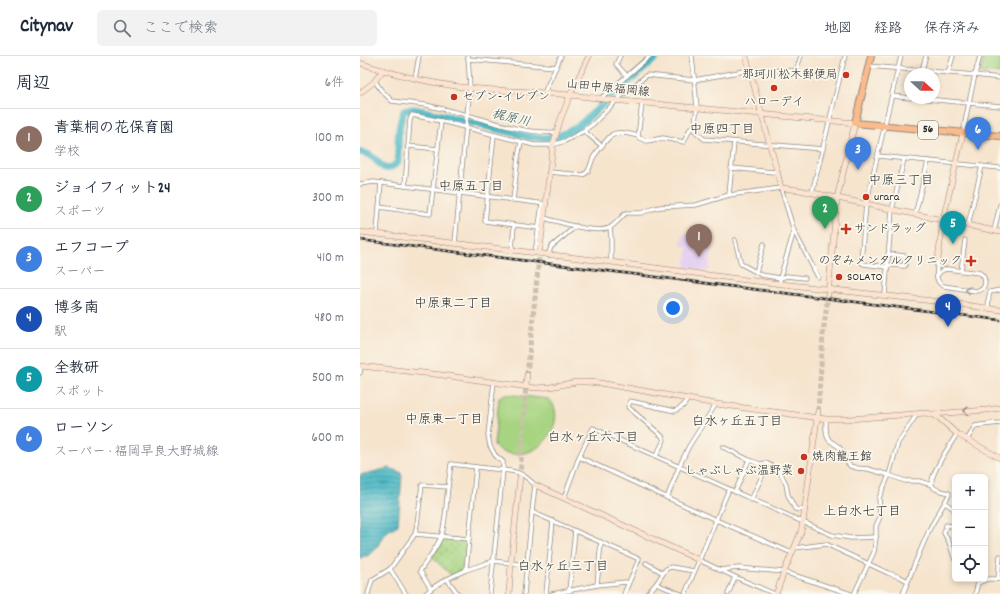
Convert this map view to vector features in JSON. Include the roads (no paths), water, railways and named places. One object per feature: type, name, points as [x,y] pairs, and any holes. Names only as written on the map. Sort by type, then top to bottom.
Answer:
[{"type":"main road","points":[[855,123],[871,56]]},
{"type":"main road","name":"56","points":[[855,123],[1000,136]]},
{"type":"street","points":[[415,79],[419,56]]},
{"type":"street","points":[[501,56],[502,62]]},
{"type":"street","points":[[544,94],[561,56]]},
{"type":"street","points":[[535,253],[556,133],[570,95],[589,56]]},
{"type":"street","points":[[620,56],[616,64],[627,76]]},
{"type":"street","points":[[601,99],[650,56]]},
{"type":"street","points":[[692,56],[697,108],[694,130],[704,138],[734,142],[823,149]]},
{"type":"street","points":[[746,56],[778,171],[780,188],[794,231],[818,277]]},
{"type":"street","points":[[404,186],[410,120],[412,115],[466,127],[534,145],[553,144],[565,141],[584,131],[593,124],[614,100],[647,75],[694,80],[750,70],[796,71],[801,56]]},
{"type":"street","points":[[812,193],[845,56]]},
{"type":"street","points":[[888,254],[905,256],[905,266],[864,264],[861,261],[866,204],[901,56]]},
{"type":"street","points":[[923,68],[926,56]]},
{"type":"street","points":[[948,73],[953,56]]},
{"type":"street","points":[[937,276],[939,272],[946,269],[980,273],[984,278],[983,289],[976,291],[944,286],[937,281],[937,276],[938,259],[943,220],[980,56]]},
{"type":"street","points":[[455,243],[470,88],[468,58],[556,67]]},
{"type":"street","name":"山田中原福岡線","points":[[360,63],[415,79],[470,88],[570,95],[855,123]]},
{"type":"street","points":[[868,66],[904,69]]},
{"type":"street","points":[[360,93],[375,81],[383,70]]},
{"type":"street","points":[[940,72],[1000,78]]},
{"type":"street","points":[[375,81],[381,90],[392,101],[426,105],[537,132],[556,133]]},
{"type":"street","points":[[892,96],[904,97]]},
{"type":"street","points":[[940,100],[1000,106]]},
{"type":"street","points":[[638,136],[642,103]]},
{"type":"street","points":[[379,207],[430,214],[441,121]]},
{"type":"street","points":[[829,292],[837,198],[855,123]]},
{"type":"street","points":[[549,172],[582,175],[586,174],[589,171],[594,157],[611,135],[624,133],[638,136],[639,138],[647,141],[662,138],[684,142],[690,129],[694,127]]},
{"type":"street","points":[[584,131],[602,146]]},
{"type":"street","points":[[494,134],[485,221],[539,228]]},
{"type":"street","points":[[514,200],[521,142]]},
{"type":"street","points":[[729,195],[734,142]]},
{"type":"street","points":[[408,146],[438,149]]},
{"type":"street","points":[[878,156],[1000,168]]},
{"type":"street","points":[[885,295],[892,210],[904,159]]},
{"type":"street","points":[[916,215],[928,161]]},
{"type":"street","points":[[968,225],[982,166]]},
{"type":"street","points":[[731,168],[773,172],[778,171]]},
{"type":"street","points":[[360,184],[374,182],[544,204]]},
{"type":"street","points":[[377,233],[381,183]]},
{"type":"street","points":[[544,218],[576,226],[604,230],[610,228],[626,213],[636,214],[660,207],[696,205],[729,195],[780,188],[812,193],[1000,232]]},
{"type":"street","points":[[540,249],[544,218],[544,204]]},
{"type":"street","points":[[994,231],[1000,205]]},
{"type":"street","points":[[512,250],[514,225]]},
{"type":"street","points":[[548,255],[551,247],[576,226]]},
{"type":"street","points":[[610,228],[612,237],[611,262]]},
{"type":"street","points":[[780,280],[794,231]]},
{"type":"street","points":[[360,232],[611,262],[746,280],[780,280],[786,276],[805,278]]},
{"type":"street","points":[[734,240],[741,264],[756,272],[760,276],[829,292],[885,295],[1000,310]]},
{"type":"street","points":[[961,271],[965,240]]},
{"type":"street","points":[[756,272],[764,244]]},
{"type":"street","points":[[938,259],[940,264],[946,269]]},
{"type":"street","points":[[988,308],[990,292],[1000,290]]},
{"type":"street","points":[[360,373],[360,366],[435,374],[535,388],[576,382],[600,383],[716,404],[826,419],[931,414],[1000,408]]},
{"type":"street","points":[[526,385],[527,375]]},
{"type":"street","points":[[490,594],[503,470],[503,462],[495,455],[490,446],[488,435],[494,382]]},
{"type":"street","points":[[656,456],[664,440],[662,436],[628,407],[630,401],[674,411],[683,406],[688,399]]},
{"type":"street","points":[[667,498],[679,467],[692,441],[716,404]]},
{"type":"street","points":[[431,589],[420,571],[441,537],[444,526],[451,464],[517,471],[524,474],[535,485],[719,570],[776,594],[801,532],[818,412]]},
{"type":"street","points":[[946,423],[951,412]]},
{"type":"street","points":[[854,594],[874,552],[876,526],[880,517],[879,498],[889,475],[898,443],[917,414]]},
{"type":"street","points":[[931,414],[946,423],[957,434],[1000,458]]},
{"type":"street","points":[[826,419],[826,429],[829,440],[839,447],[844,453],[845,460],[850,466],[868,469],[904,481],[919,481],[949,493],[945,503],[930,528],[904,594]]},
{"type":"street","points":[[967,440],[975,426],[1000,423]]},
{"type":"street","points":[[564,498],[579,458],[593,428],[832,535],[852,538],[876,537]]},
{"type":"street","points":[[932,485],[932,480],[941,460],[957,434]]},
{"type":"street","points":[[723,447],[749,460],[760,464],[766,463],[779,470],[786,484],[788,496],[795,509],[805,510]]},
{"type":"street","points":[[579,458],[716,520],[793,551],[826,544],[908,581]]},
{"type":"street","points":[[735,492],[749,460]]},
{"type":"street","points":[[466,570],[476,467]]},
{"type":"street","points":[[751,500],[765,470]]},
{"type":"street","points":[[509,594],[520,477]]},
{"type":"street","points":[[368,594],[372,580],[390,569],[415,534],[418,524],[422,484],[448,487]]},
{"type":"street","points":[[524,594],[535,485]]},
{"type":"street","points":[[686,594],[694,571],[729,490]]},
{"type":"street","points":[[945,503],[954,510]]},
{"type":"street","points":[[532,512],[639,559],[624,594]]},
{"type":"street","points":[[546,594],[553,521]]},
{"type":"street","points":[[952,525],[946,525],[944,533],[950,542],[952,549]]},
{"type":"street","points":[[569,591],[575,531]]},
{"type":"street","points":[[415,534],[469,540]]},
{"type":"street","points":[[597,585],[600,542]]},
{"type":"street","points":[[988,579],[999,579],[1000,556]]},
{"type":"street","points":[[425,594],[447,579],[466,570],[493,561],[527,564]]},
{"type":"street","points":[[646,562],[663,573]]},
{"type":"street","points":[[647,594],[666,569],[671,567],[694,571]]},
{"type":"street","points":[[719,570],[739,568],[784,572],[851,594]]},
{"type":"street","points":[[390,569],[406,594]]},
{"type":"street","points":[[728,594],[735,577]]},
{"type":"street","points":[[447,579],[458,594]]},
{"type":"street","points":[[552,594],[597,585],[626,582],[628,584]]},
{"type":"street","points":[[975,594],[976,582]]},
{"type":"street","points":[[656,584],[681,594]]},
{"type":"water","points":[[389,468],[400,472],[402,476],[398,525],[389,530],[377,547],[368,556],[364,556],[360,560],[360,475]]},
{"type":"waterway","name":"梶原川","points":[[360,152],[371,156],[386,168],[389,168],[398,162],[398,136],[400,124],[404,111],[413,109],[531,137],[554,138],[576,128],[658,56]]},
{"type":"tunnel","points":[[527,375],[540,249]]},
{"type":"tunnel","points":[[818,411],[823,334],[828,295]]},
{"type":"tunnel","points":[[520,477],[526,385]]},
{"type":"railway","points":[[360,240],[1000,320]]},
{"type":"place","name":"那珂川松木郵便局","points":[[846,75]]},
{"type":"place","name":"ハローデイ","points":[[774,88]]},
{"type":"place","name":"セブン-イレブン","points":[[454,97]]},
{"type":"place","name":"ローソン","points":[[978,150]]},
{"type":"place","name":"エフコープ","points":[[858,170]]},
{"type":"place","name":"urara","points":[[866,197]]},
{"type":"place","name":"ジョイフィット24","points":[[825,229]]},
{"type":"place","name":"サンドラッグ","points":[[846,229]]},
{"type":"place","name":"全教研","points":[[953,244]]},
{"type":"place","name":"青葉桐の花保育園","points":[[699,257]]},
{"type":"place","name":"のぞみメンタルクリニック","points":[[971,261]]},
{"type":"place","name":"SOLATO","points":[[839,277]]},
{"type":"place","name":"博多南","points":[[948,327]]},
{"type":"place","name":"焼肉龍王館","points":[[804,457]]},
{"type":"place","name":"しゃぶしゃぶ温野菜","points":[[801,471]]},
{"type":"district","name":"中原四丁目","points":[[722,130]]},
{"type":"district","name":"中原三丁目","points":[[901,181]]},
{"type":"district","name":"中原五丁目","points":[[471,187]]},
{"type":"district","name":"中原東二丁目","points":[[453,304]]},
{"type":"district","name":"中原東一丁目","points":[[444,420]]},
{"type":"district","name":"白水ヶ丘五丁目","points":[[737,422]]},
{"type":"district","name":"白水ヶ丘六丁目","points":[[593,438]]},
{"type":"district","name":"上白水七丁目","points":[[862,512]]},
{"type":"district","name":"白水ヶ丘三丁目","points":[[563,567]]}]
